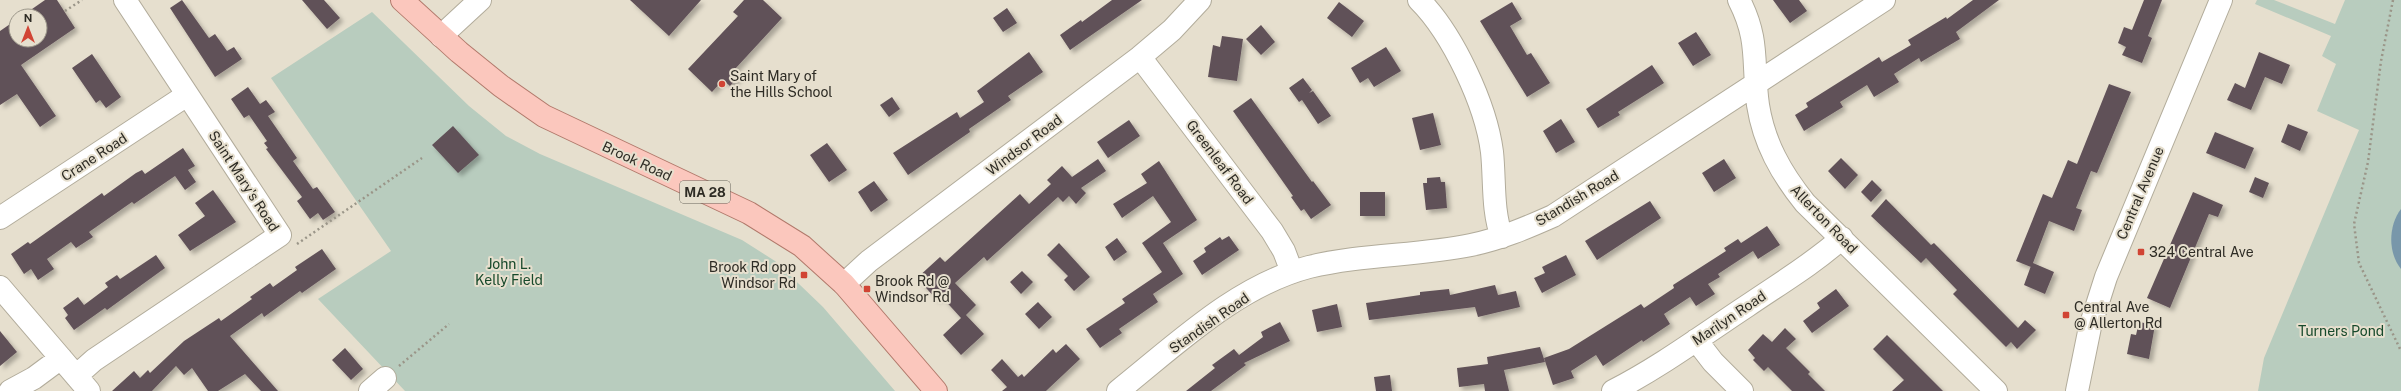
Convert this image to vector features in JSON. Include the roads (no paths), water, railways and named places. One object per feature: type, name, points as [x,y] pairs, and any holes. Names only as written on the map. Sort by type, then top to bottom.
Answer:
[{"type":"main road","name":"Brook Road","points":[[402,0],[441,36],[501,86],[538,112],[594,141],[762,220],[802,246],[844,284],[936,391]]},
{"type":"street","name":"Saint Mary's Road","points":[[82,383],[94,360],[280,235],[125,0]]},
{"type":"street","points":[[441,36],[480,0]]},
{"type":"street","name":"Windsor Road","points":[[844,284],[869,261],[1140,57],[1172,30],[1200,0]]},
{"type":"street","points":[[1419,0],[1443,31],[1469,78],[1481,109],[1491,151],[1496,218],[1502,237]]},
{"type":"street","name":"Allerton Road","points":[[1739,0],[1746,15],[1755,45],[1761,119],[1777,166],[1806,203],[1996,391]]},
{"type":"street","name":"Standish Road","points":[[1118,391],[1220,311],[1258,289],[1292,272],[1345,261],[1470,246],[1502,237],[1553,216],[1884,0]]},
{"type":"street","name":"Central Avenue","points":[[2077,391],[2090,328],[2106,277],[2221,0]]},
{"type":"street","name":"Greenleaf Road","points":[[1140,57],[1272,231],[1284,251],[1292,272]]},
{"type":"street","name":"Crane Road","points":[[0,218],[188,95]]},
{"type":"street","name":"Marilyn Road","points":[[1613,391],[1645,374],[1696,340],[1814,260],[1842,238]]},
{"type":"street","points":[[0,287],[82,383]]},
{"type":"street","points":[[1696,340],[1713,362],[1742,391]]},
{"type":"street","points":[[10,391],[34,378],[61,358]]},
{"type":"water","points":[[2401,209],[2401,269],[2394,255],[2391,239],[2394,223]]},
{"type":"place","name":"Saint Mary of the Hills School","points":[[722,84]]},
{"type":"place","name":"324 Central Ave","points":[[2141,252]]},
{"type":"place","name":"Brook Rd opp Windsor Rd","points":[[804,275]]},
{"type":"place","name":"Brook Rd @ Windsor Rd","points":[[867,289]]},
{"type":"place","name":"Central Ave @ Allerton Rd","points":[[2066,315]]},
{"type":"park label","name":"John L. Kelly Field","points":[[509,272]]},
{"type":"park label","name":"Turners Pond","points":[[2341,331]]}]
